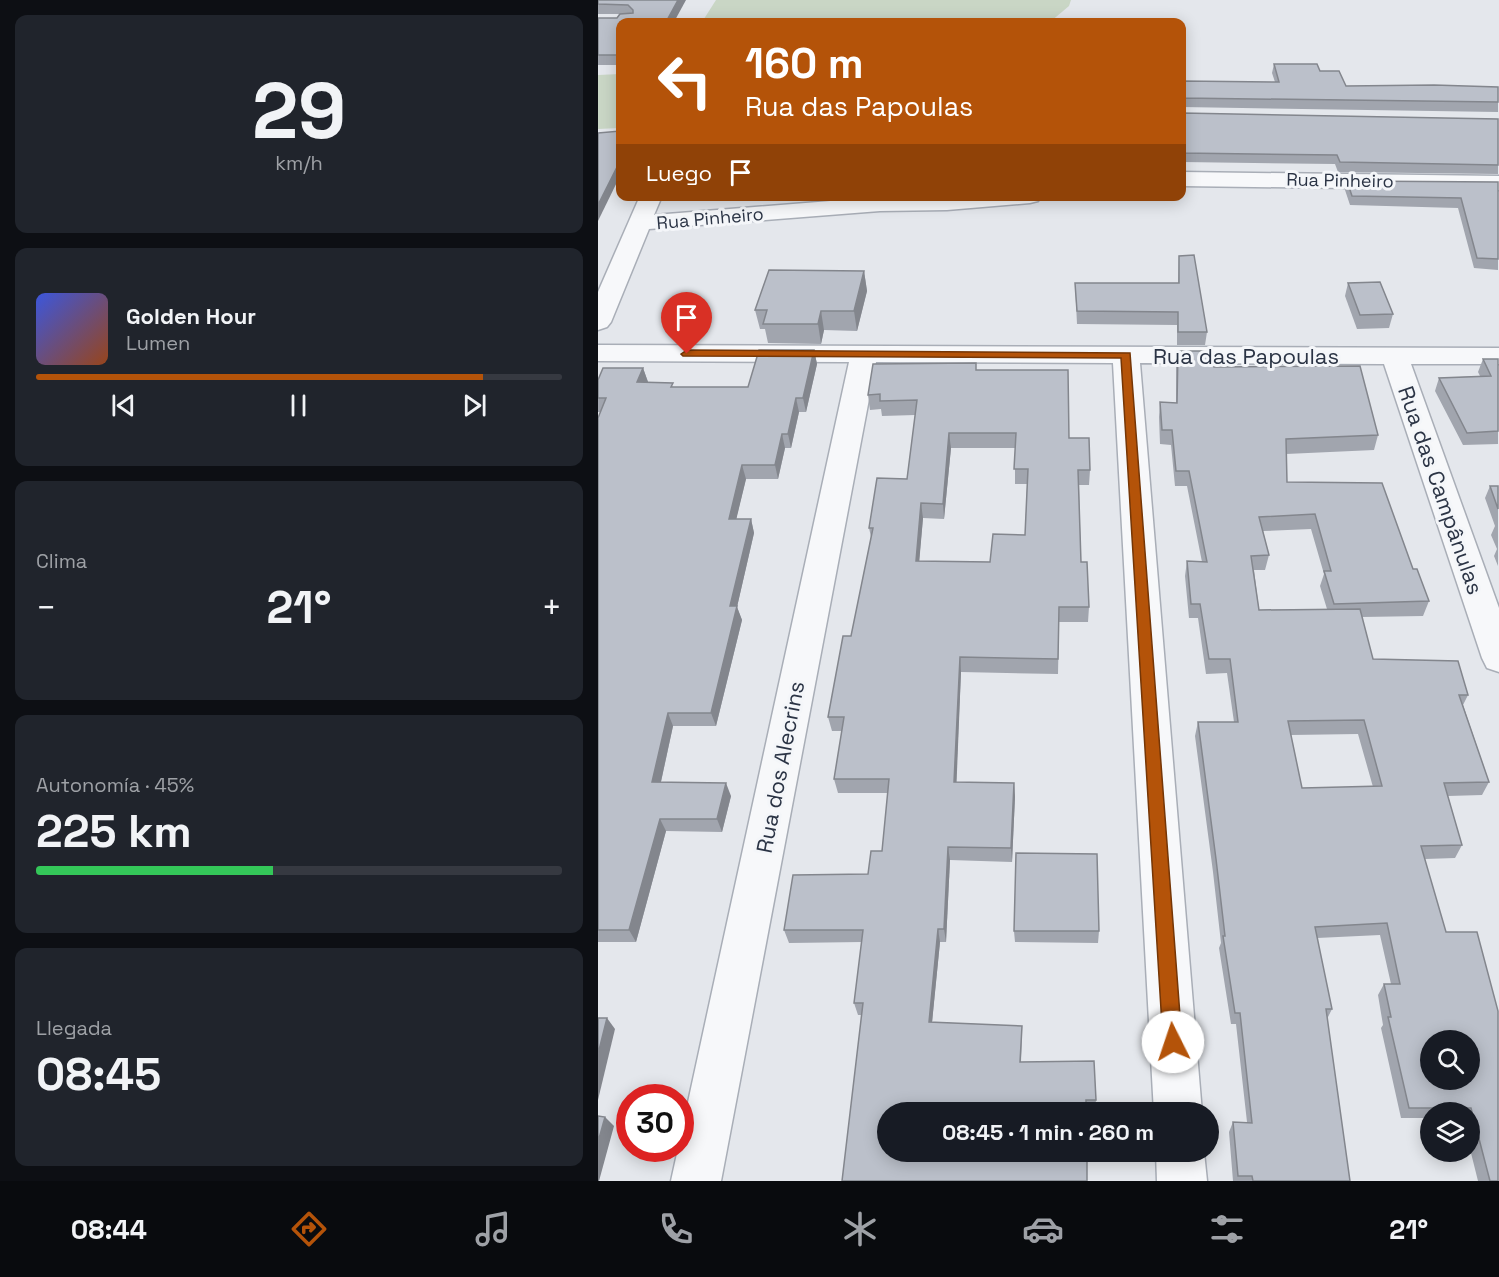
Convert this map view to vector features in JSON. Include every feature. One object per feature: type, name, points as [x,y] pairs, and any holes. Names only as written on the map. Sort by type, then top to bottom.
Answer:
[{"type":"street","name":"Rua Pinheiro","points":[[1186,179],[1498,183]]},
{"type":"street","points":[[598,322],[649,201]]},
{"type":"street","name":"Rua Pinheiro","points":[[640,223],[880,204],[971,201]]},
{"type":"street","name":"Rua das Papoulas","points":[[598,354],[1498,356]]},
{"type":"street","name":"Rua dos Alecrins","points":[[696,1181],[864,354]]},
{"type":"street","points":[[1126,355],[1177,1102]]},
{"type":"street","name":"Rua das Campânulas","points":[[1395,356],[1498,658]]},
{"type":"street","points":[[1181,1162],[1182,1181]]},
{"type":"green space","points":[[716,0],[1071,0],[1069,6],[1055,18],[705,18]]},
{"type":"green space","points":[[616,74],[616,128],[598,129],[598,75]]},
{"type":"building","points":[[598,0],[678,0],[668,18],[617,18],[620,14],[633,13],[633,10],[628,5],[598,4]]},
{"type":"building","points":[[598,18],[616,18],[616,55],[598,55]]},
{"type":"building","points":[[1274,64],[1317,64],[1320,71],[1339,71],[1346,86],[1498,87],[1498,102],[1186,98],[1186,81],[1279,82]]},
{"type":"building","points":[[1186,113],[1498,119],[1498,165],[1340,162],[1337,155],[1186,153]]},
{"type":"building","points":[[616,131],[616,169],[598,205],[598,133]]},
{"type":"building","points":[[1347,181],[1498,182],[1498,259],[1477,258],[1461,198],[1352,196]]},
{"type":"building","points":[[1194,255],[1207,332],[1178,332],[1178,312],[1077,311],[1075,283],[1179,283],[1179,256]]},
{"type":"building","points":[[769,270],[864,271],[854,311],[821,311],[818,324],[763,324],[767,310],[755,310]]},
{"type":"building","points":[[1380,282],[1393,314],[1360,315],[1348,283]]},
{"type":"building","points":[[759,350],[814,350],[803,398],[796,398],[788,434],[782,434],[775,465],[742,465],[729,519],[751,519],[730,606],[737,606],[711,713],[668,713],[652,782],[726,783],[717,819],[660,819],[629,930],[598,930],[598,418],[606,398],[598,398],[598,380],[603,368],[643,368],[637,382],[673,383],[671,387],[748,387]]},
{"type":"building","points":[[1178,351],[1211,351],[1214,367],[1360,366],[1378,435],[1286,439],[1287,482],[1382,483],[1413,569],[1417,569],[1429,601],[1334,604],[1324,571],[1331,571],[1315,514],[1259,517],[1269,555],[1251,556],[1259,610],[1360,609],[1373,659],[1458,661],[1468,695],[1459,695],[1489,782],[1444,783],[1462,845],[1421,846],[1446,932],[1477,932],[1498,1011],[1498,1181],[1490,1181],[1480,1143],[1480,1102],[1420,1102],[1420,1108],[1409,1108],[1388,1017],[1391,1017],[1384,984],[1400,984],[1387,923],[1315,927],[1332,1009],[1326,1009],[1350,1181],[1253,1181],[1252,1176],[1238,1176],[1233,1122],[1252,1123],[1240,1013],[1235,1013],[1223,936],[1225,936],[1198,722],[1238,722],[1230,659],[1209,659],[1200,604],[1191,604],[1187,561],[1207,562],[1189,471],[1176,471],[1172,430],[1162,430],[1160,402],[1177,403]],"holes":[[[1364,720],[1382,786],[1302,788],[1288,721]]]},
{"type":"building","points":[[1483,359],[1498,359],[1498,431],[1467,433],[1439,378],[1491,376]]},
{"type":"building","points":[[976,363],[976,370],[1068,370],[1069,438],[1089,438],[1090,470],[1078,470],[1081,562],[1087,562],[1089,607],[1059,607],[1058,659],[960,657],[954,782],[1014,783],[1011,848],[948,847],[944,929],[938,929],[929,1022],[1022,1026],[1020,1062],[1094,1061],[1096,1100],[1086,1100],[1086,1102],[877,1102],[877,1162],[1087,1162],[1087,1181],[842,1181],[863,1003],[854,1003],[863,930],[784,930],[793,875],[868,874],[871,851],[882,851],[889,779],[834,779],[844,717],[828,717],[843,636],[851,636],[873,528],[869,528],[877,478],[907,479],[917,400],[880,401],[880,394],[868,395],[873,364]],"holes":[[[949,433],[1016,433],[1014,469],[1028,469],[1025,535],[993,534],[990,562],[916,561],[921,503],[943,504]]]},
{"type":"building","points":[[1490,486],[1498,486],[1498,509]]},
{"type":"building","points":[[1016,853],[1097,854],[1099,931],[1014,931]]},
{"type":"building","points":[[598,1018],[607,1018],[598,1054]]},
{"type":"building","points":[[598,1116],[605,1117],[598,1142]]},
{"type":"route","points":[[687,354],[1126,355],[1173,1042]]}]
